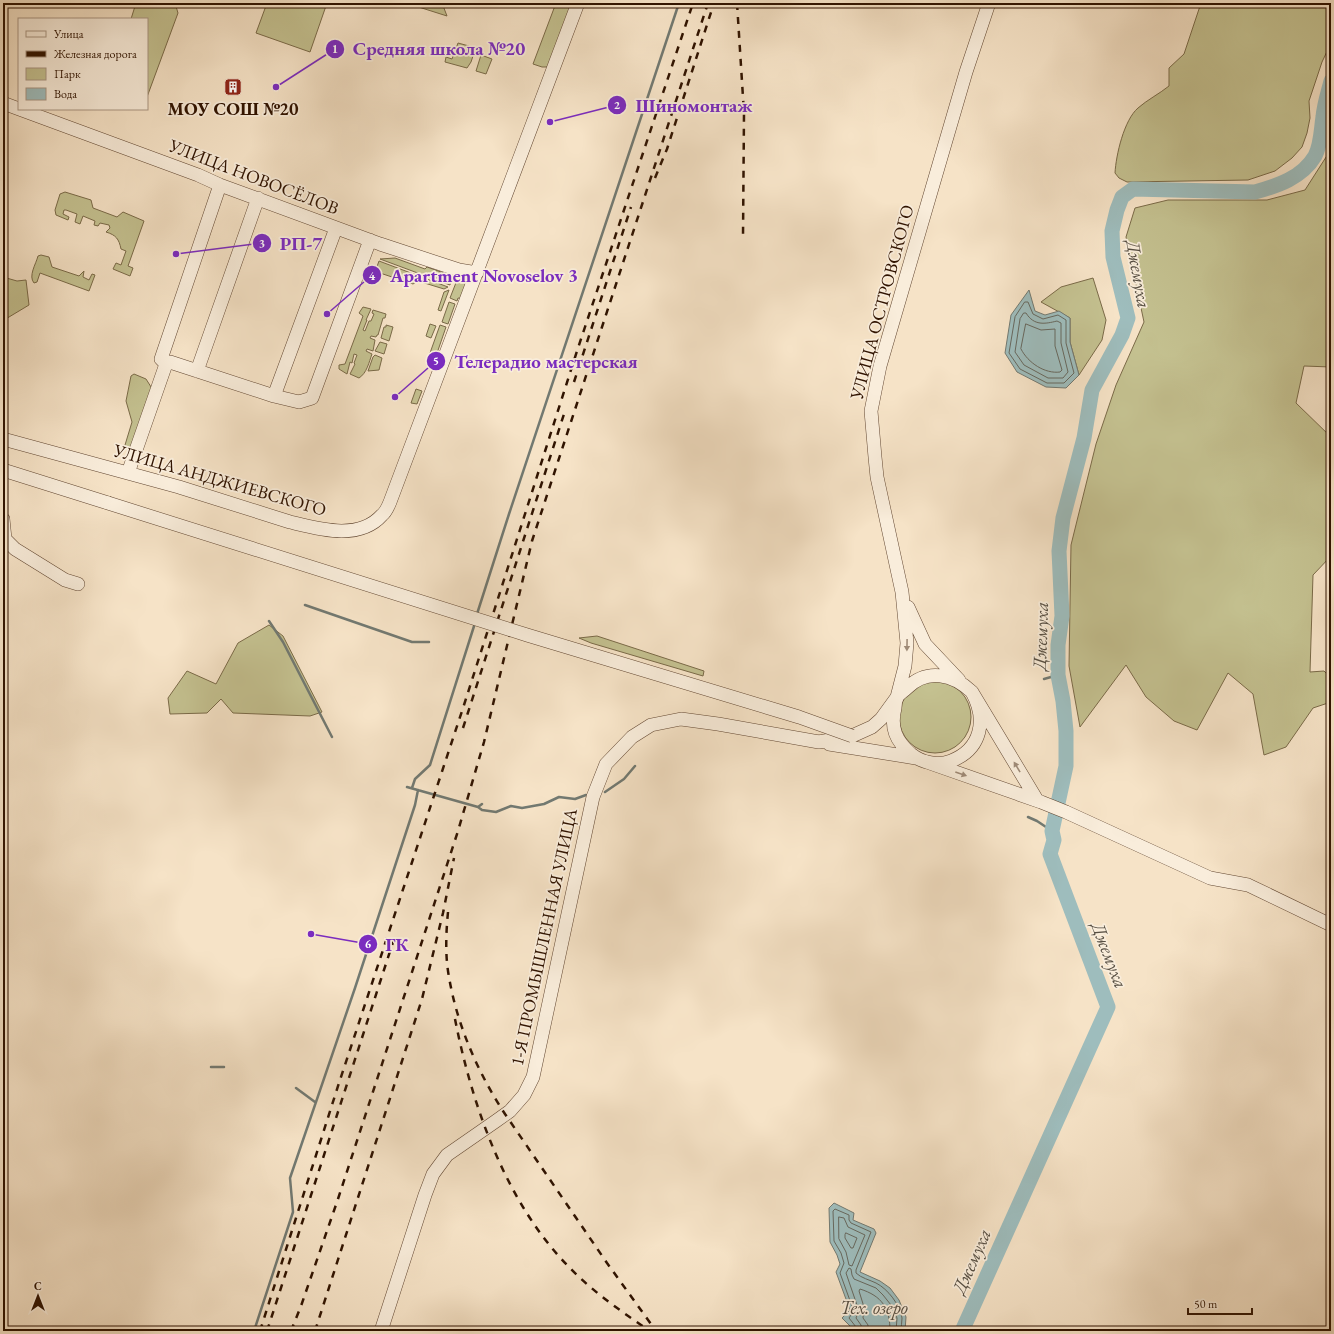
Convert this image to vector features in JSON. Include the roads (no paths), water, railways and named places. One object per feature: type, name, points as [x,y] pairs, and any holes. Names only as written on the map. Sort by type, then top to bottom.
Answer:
[{"type":"street","name":"УЛИЦА АНДЖИЕВСКОГО","points":[[3,439],[128,473],[310,527],[332,530],[351,530],[366,527],[375,523],[384,514],[390,502],[578,3]]},
{"type":"street","name":"УЛИЦА ОСТРОВСКОГО","points":[[852,736],[872,727],[881,719],[897,697],[905,666],[907,643],[902,592],[877,477],[871,411],[880,366],[966,72],[989,3]]},
{"type":"street","name":"УЛИЦА НОВОСЁЛОВ","points":[[3,103],[18,109]]},
{"type":"street","name":"УЛИЦА НОВОСЁЛОВ","points":[[22,110],[336,228],[458,270],[477,273]]},
{"type":"street","points":[[166,364],[161,359],[220,185]]},
{"type":"street","points":[[196,371],[258,198]]},
{"type":"street","points":[[274,396],[336,228]]},
{"type":"street","points":[[166,364],[170,362],[274,396],[299,402],[312,398],[370,240]]},
{"type":"street","points":[[128,473],[166,364]]},
{"type":"street","points":[[3,470],[526,635],[799,717],[1039,801],[1210,878],[1248,885],[1331,924]]},
{"type":"street","points":[[3,519],[5,539],[15,549],[64,580],[78,584]]},
{"type":"street","points":[[902,592],[925,644],[969,689],[1039,801]]},
{"type":"street","points":[[819,742],[920,760],[940,763],[957,759],[970,748],[975,741],[980,729],[981,716],[979,708],[969,689],[951,678],[934,676],[917,680],[897,697],[893,714],[894,731],[902,746],[920,760]]},
{"type":"street","name":"1-Я ПРОМЫШЛЕННАЯ УЛИЦА","points":[[381,1331],[433,1174],[447,1155],[510,1111],[524,1096],[532,1078],[593,797],[606,764],[632,737],[652,725],[681,719],[819,742],[852,736]]},
{"type":"water","points":[[1029,290],[1035,311],[1045,315],[1059,311],[1070,318],[1070,342],[1079,375],[1066,388],[1046,387],[1017,372],[1005,353],[1011,315]]},
{"type":"water","name":"Тех. озеро","points":[[834,1203],[854,1213],[853,1220],[874,1229],[876,1233],[860,1272],[880,1281],[890,1288],[899,1300],[906,1317],[905,1331],[855,1331],[842,1318],[850,1310],[836,1272],[840,1264],[830,1242],[829,1208]]},
{"type":"waterway","points":[[477,614],[679,3]]},
{"type":"waterway","name":"Джемуха","points":[[962,1331],[1108,1007],[1050,854],[1054,840],[1052,831],[1066,766],[1066,731],[1063,701],[1058,675],[1058,645],[1062,616],[1059,551],[1063,518],[1084,438],[1092,390],[1122,335],[1128,318],[1113,257],[1112,231],[1117,210],[1122,197],[1133,189],[1255,192],[1288,180],[1310,164],[1317,152],[1324,108],[1331,81]]},
{"type":"waterway","points":[[305,605],[412,642],[429,642]]},
{"type":"waterway","points":[[269,621],[283,642],[332,737]]},
{"type":"waterway","points":[[412,788],[415,779],[430,765],[475,623]]},
{"type":"waterway","points":[[1044,679],[1058,675]]},
{"type":"waterway","points":[[605,792],[624,779],[635,766]]},
{"type":"waterway","points":[[407,787],[478,807],[482,804]]},
{"type":"waterway","points":[[254,1331],[293,1212],[290,1178],[355,988],[415,805],[418,790]]},
{"type":"waterway","points":[[478,807],[482,810],[496,812],[511,806],[522,808],[544,804],[559,797],[575,799],[586,795]]},
{"type":"waterway","points":[[1028,817],[1052,831]]},
{"type":"waterway","points":[[211,1067],[224,1067]]},
{"type":"waterway","points":[[296,1088],[315,1102]]},
{"type":"railway","points":[[260,1331],[339,1083],[464,705],[578,348],[693,3]]},
{"type":"railway","points":[[291,1331],[338,1199],[458,831],[484,742],[532,541],[708,3]]},
{"type":"railway","points":[[655,178],[667,149],[714,3]]},
{"type":"railway","points":[[737,3],[744,113],[743,237]]},
{"type":"railway","points":[[574,382],[631,207]]},
{"type":"railway","points":[[463,728],[564,414]]},
{"type":"railway","points":[[315,1331],[422,999],[443,913],[454,858]]},
{"type":"railway","points":[[448,912],[446,944],[447,961],[457,1013],[470,1048],[486,1082],[505,1114],[607,1263],[651,1324]]},
{"type":"railway","points":[[267,1331],[394,939]]},
{"type":"railway","points":[[455,1019],[462,1052],[482,1119],[495,1152],[527,1213],[547,1242],[578,1276],[608,1301],[650,1331]]},
{"type":"place","name":"МОУ СОШ №20","points":[[233,87]]},
{"type":"place","name":"Средняя школа №20","points":[[276,87]]},
{"type":"place","name":"Шиномонтаж","points":[[550,122]]},
{"type":"place","name":"РП-7","points":[[176,254]]},
{"type":"place","name":"Apartment Novoselov 3","points":[[327,314]]},
{"type":"place","name":"Телерадио мастерская","points":[[395,397]]},
{"type":"place","name":"ГК","points":[[311,934]]}]
